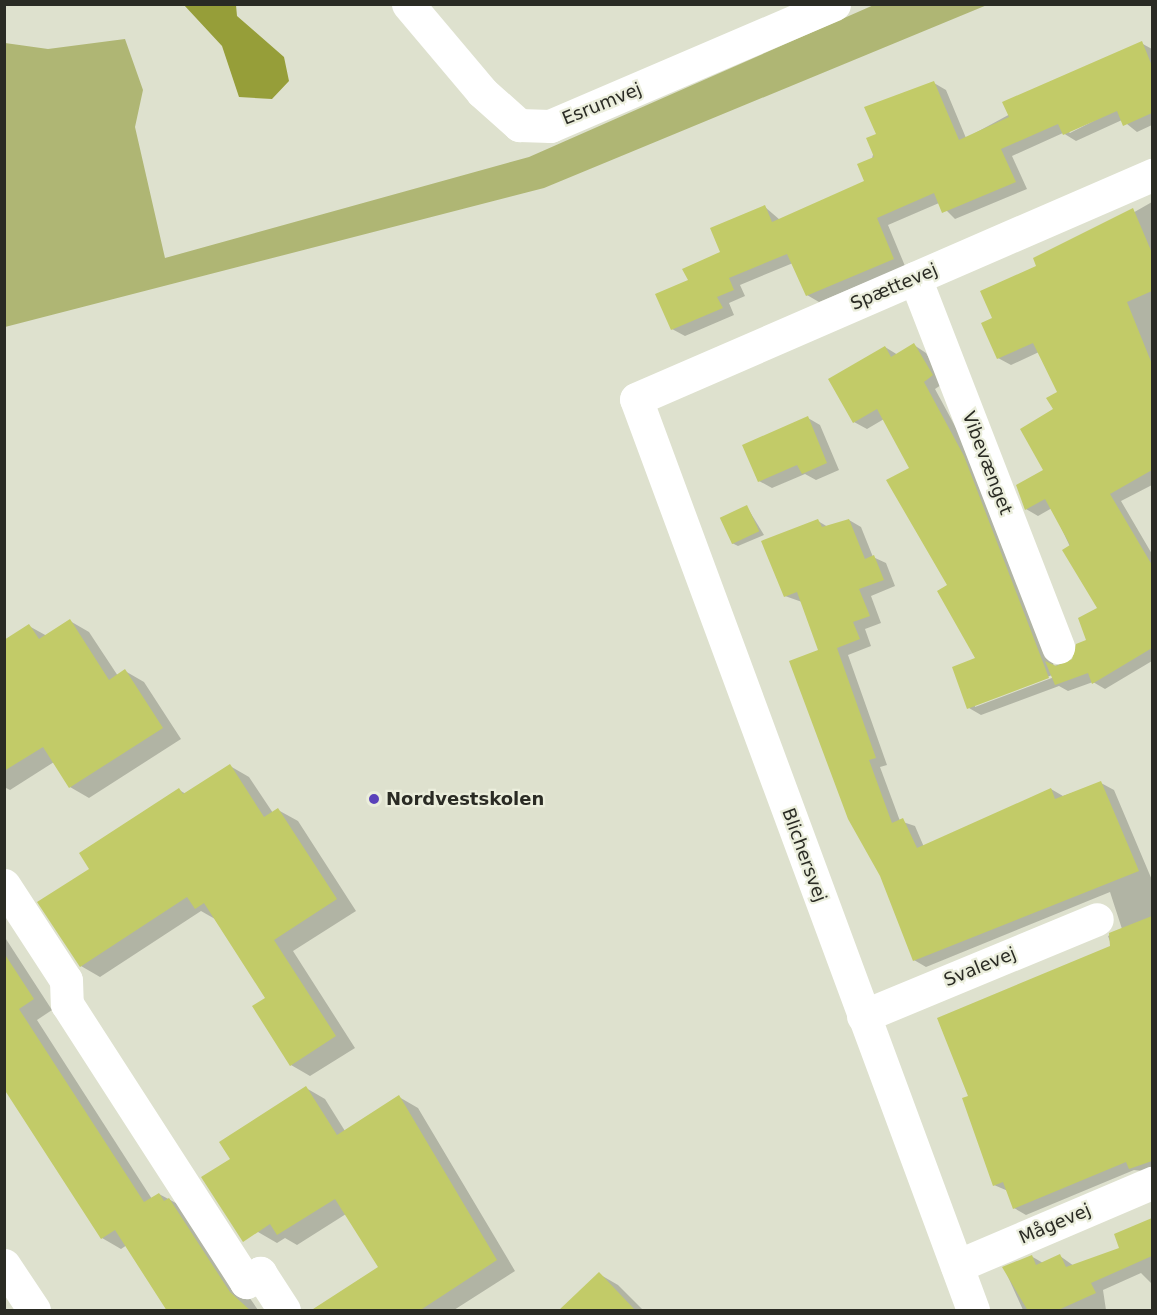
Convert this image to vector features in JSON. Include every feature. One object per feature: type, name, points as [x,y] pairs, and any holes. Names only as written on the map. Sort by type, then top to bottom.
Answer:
[{"type":"street","name":"Esrumvej","points":[[408,4],[482,92],[519,125],[550,126],[788,13],[834,4]]},
{"type":"street","name":"Spættevej","points":[[636,399],[1152,175]]},
{"type":"street","name":"Vibevænget","points":[[915,278],[1058,647]]},
{"type":"street","name":"Blichersvej","points":[[636,399],[973,1311]]},
{"type":"street","points":[[4,885],[66,980],[67,1004],[246,1282],[260,1273],[284,1311]]},
{"type":"street","name":"Svalevej","points":[[863,1016],[1097,919]]},
{"type":"street","name":"Mågevej","points":[[957,1266],[1152,1183]]},
{"type":"street","points":[[4,1264],[34,1311]]},
{"type":"shaded area","points":[[876,4],[987,5],[544,188],[5,327],[5,43],[48,49],[125,39],[143,90],[135,127],[165,258],[529,157]]},
{"type":"shaded area","points":[[184,5],[236,5],[237,16],[284,57],[289,81],[272,99],[239,97],[222,46]]},
{"type":"building","points":[[1142,41],[1152,66],[1152,113],[1123,126],[1117,111],[1063,135],[1058,124],[1001,149],[1016,182],[942,213],[934,193],[877,218],[894,259],[806,296],[787,254],[729,278],[734,290],[717,297],[723,308],[671,330],[655,294],[688,280],[682,269],[720,252],[710,228],[765,205],[772,222],[864,181],[857,164],[874,157],[866,138],[876,134],[864,107],[934,81],[959,140],[1009,117],[1002,102]]},
{"type":"building","points":[[1133,208],[1152,253],[1152,291],[1127,302],[1152,364],[1152,470],[1110,494],[1152,565],[1152,648],[1092,684],[1088,673],[1055,685],[1045,661],[1056,666],[1072,659],[1076,644],[1086,640],[1078,618],[1097,608],[1062,550],[1070,545],[1045,499],[1025,510],[1016,485],[1043,470],[1020,429],[1053,409],[1046,398],[1057,392],[1033,343],[997,359],[981,323],[992,318],[980,291],[1036,266],[1033,258]]},
{"type":"building","points":[[914,343],[933,375],[924,382],[964,456],[1049,678],[967,709],[952,667],[975,658],[937,591],[947,585],[886,480],[909,468],[877,409],[853,423],[828,379],[885,346],[891,357]]},
{"type":"building","points":[[808,416],[827,463],[802,474],[797,465],[758,482],[742,445]]},
{"type":"building","points":[[747,505],[759,531],[732,544],[720,518]]},
{"type":"building","points":[[818,519],[822,527],[849,519],[865,559],[874,555],[884,580],[859,589],[870,616],[853,622],[860,639],[837,648],[876,758],[869,760],[892,823],[903,818],[917,848],[1051,788],[1055,799],[1101,781],[1139,871],[913,961],[880,876],[848,819],[789,661],[818,650],[797,592],[784,597],[761,541]]},
{"type":"building","points":[[70,619],[109,680],[125,669],[163,728],[69,788],[43,747],[4,771],[4,640],[29,624],[39,639]]},
{"type":"building","points":[[230,764],[264,817],[278,808],[337,899],[274,940],[336,1036],[290,1066],[252,1006],[265,998],[204,903],[195,909],[187,897],[80,967],[37,902],[89,869],[79,853],[179,788],[183,794]]},
{"type":"building","points":[[1152,916],[1152,1161],[1129,1169],[1126,1162],[1013,1209],[1003,1182],[993,1186],[962,1098],[968,1096],[937,1018],[1110,946],[1109,933]]},
{"type":"building","points":[[4,953],[34,999],[19,1009],[144,1202],[159,1193],[164,1201],[169,1198],[230,1292],[251,1311],[167,1311],[115,1230],[101,1239],[4,1089]]},
{"type":"building","points":[[306,1086],[337,1135],[399,1095],[497,1260],[419,1311],[310,1311],[378,1267],[335,1199],[277,1235],[270,1224],[243,1242],[201,1177],[230,1159],[219,1142]]},
{"type":"building","points":[[1152,1218],[1152,1256],[1091,1283],[1096,1293],[1056,1311],[1028,1311],[1002,1267],[1032,1255],[1036,1265],[1060,1254],[1066,1267],[1119,1248],[1114,1234]]},
{"type":"building","points":[[599,1272],[636,1311],[558,1311]]},
{"type":"place","name":"Nordvestskolen","points":[[374,799]]}]
